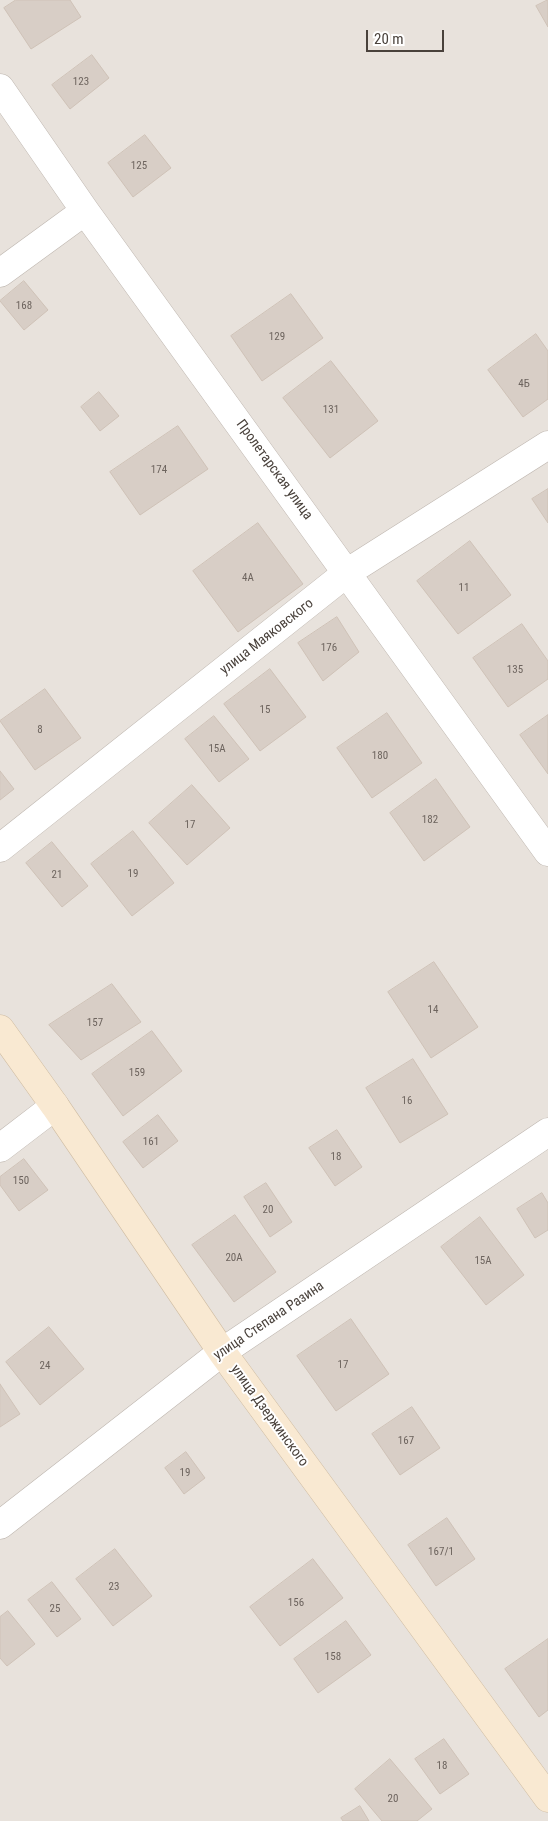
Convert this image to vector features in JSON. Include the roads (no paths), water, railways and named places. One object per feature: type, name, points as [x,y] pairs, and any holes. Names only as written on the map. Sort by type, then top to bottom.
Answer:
[{"type":"street","name":"Пролетарская улица","points":[[0,88],[85,211],[348,572],[548,852]]},
{"type":"street","points":[[0,273],[85,211]]},
{"type":"street","name":"улица Маяковского","points":[[0,848],[348,572],[548,445]]},
{"type":"street","name":"улица Дзержинского","points":[[0,1029],[56,1106],[222,1352],[548,1798]]},
{"type":"street","points":[[0,1148],[56,1106]]},
{"type":"street","name":"улица Степана Разина","points":[[0,1525],[222,1352],[548,1132]]}]
